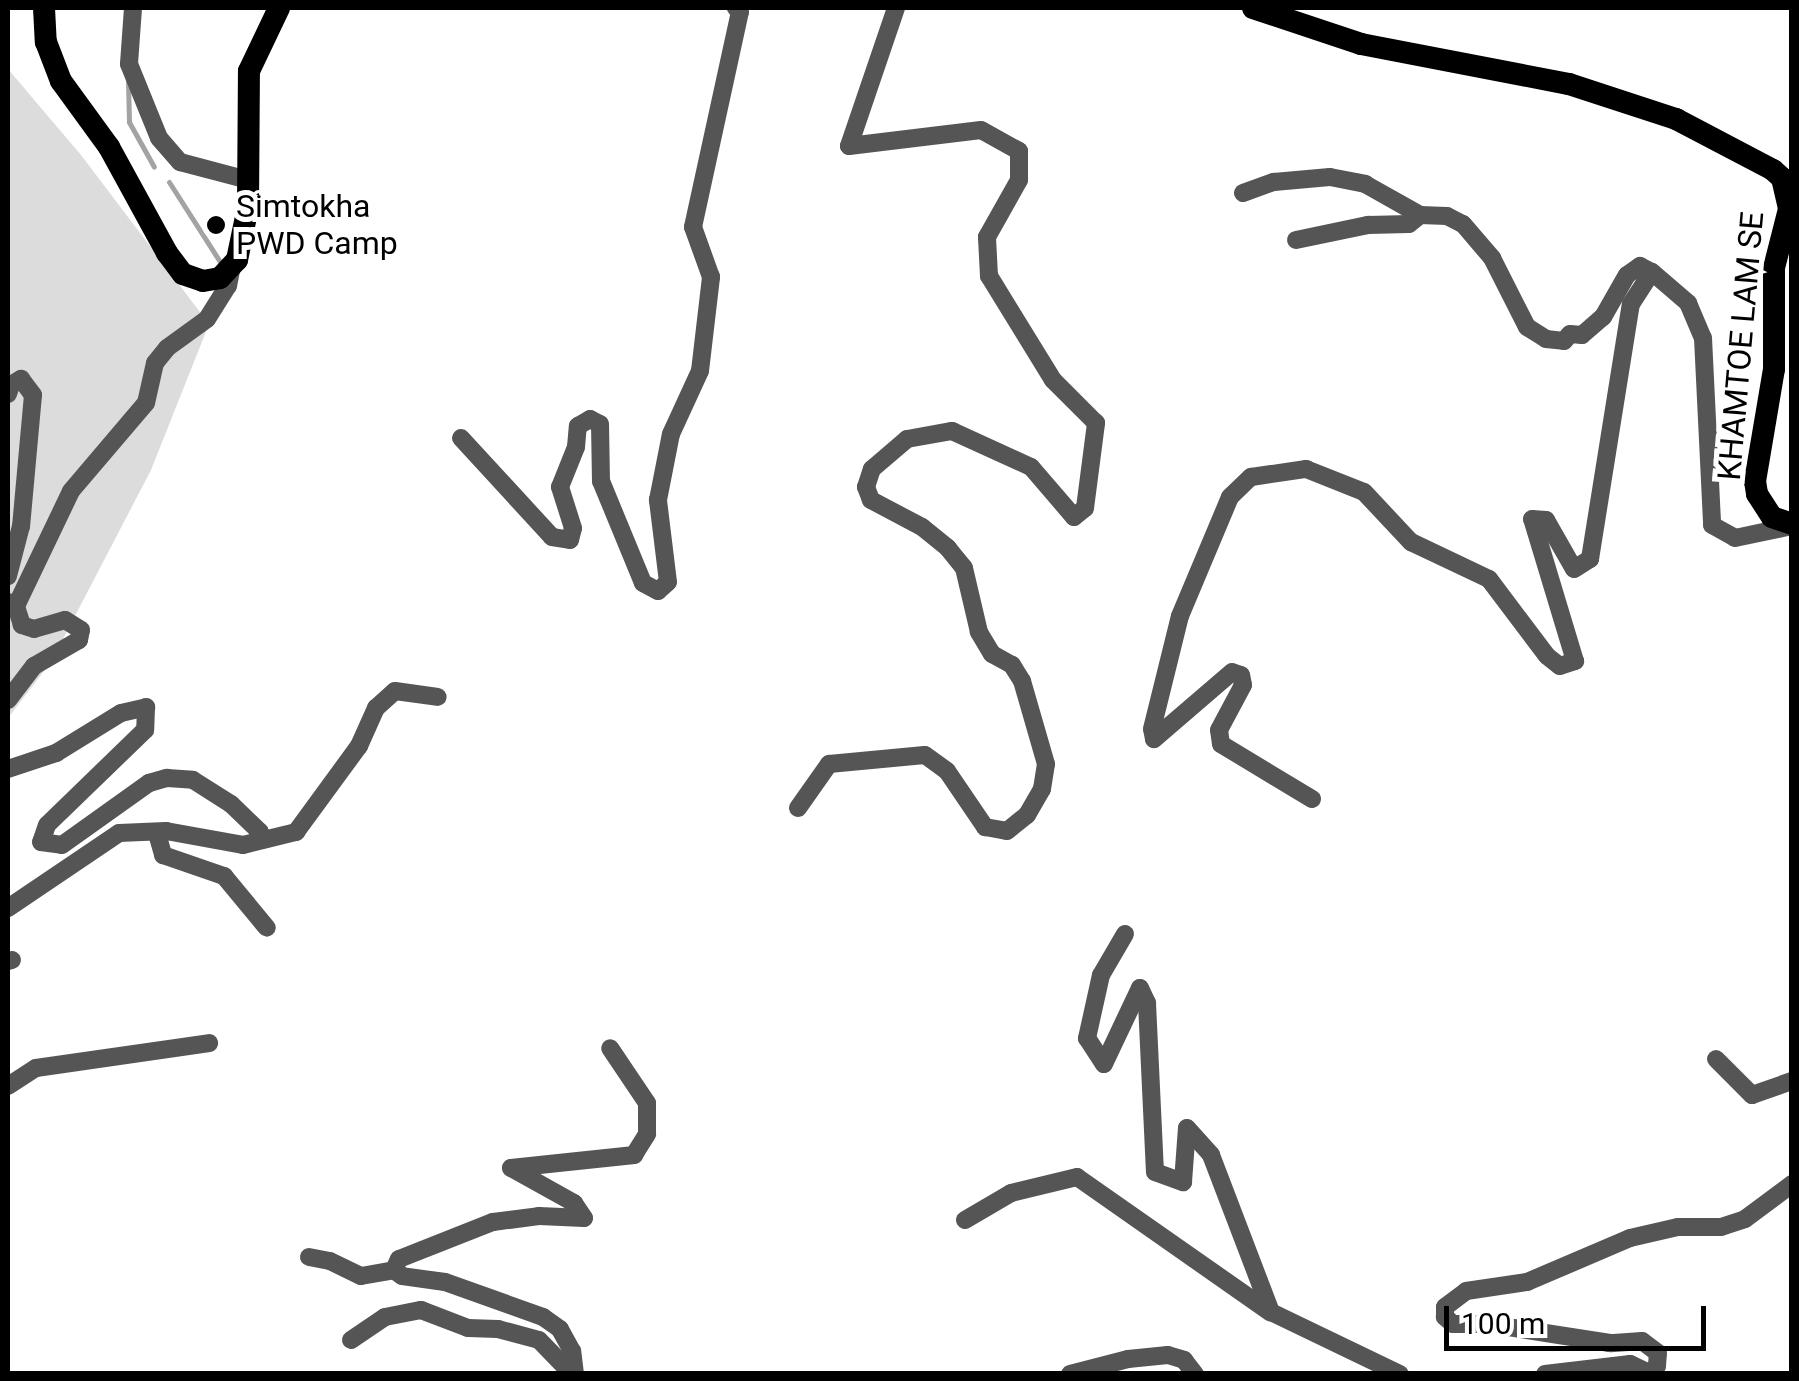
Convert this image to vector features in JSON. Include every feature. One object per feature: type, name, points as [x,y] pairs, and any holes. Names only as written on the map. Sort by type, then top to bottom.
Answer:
[{"type":"main road","points":[[44,8],[46,42],[60,81],[109,147],[166,253],[182,274],[203,281],[231,271],[244,232],[249,71],[279,8]]},
{"type":"main road","name":"KHAMTOE LAM SE","points":[[1253,8],[1361,44],[1569,84],[1676,119],[1782,178],[1789,209],[1774,268],[1774,369],[1755,482],[1757,494],[1772,517],[1792,525]]},
{"type":"street","points":[[133,8],[129,64],[159,138],[180,162],[248,180]]},
{"type":"street","points":[[461,438],[552,537],[570,540],[573,528],[560,488],[576,447],[578,426],[590,419],[600,424],[601,481],[643,583],[658,591],[668,582],[658,500],[671,434],[700,372],[711,277],[694,227],[740,12],[736,8]]},
{"type":"street","points":[[798,808],[829,764],[925,756],[947,771],[985,827],[1006,831],[1027,815],[1042,789],[1046,764],[1022,682],[1012,666],[992,654],[979,632],[964,568],[948,548],[922,527],[872,500],[866,487],[872,468],[907,439],[952,430],[1031,466],[1074,517],[1085,508],[1096,423],[1053,380],[989,276],[987,238],[1019,180],[1019,150],[982,130],[849,146],[896,8]]},
{"type":"street","points":[[1243,193],[1274,182],[1330,177],[1365,184],[1420,215],[1448,216],[1463,224],[1492,258],[1528,327],[1546,339],[1564,341],[1570,334],[1582,335],[1603,317],[1627,275],[1640,266],[1652,272],[1688,303],[1703,338],[1712,525],[1736,538],[1792,525]]},
{"type":"street","points":[[1296,240],[1368,226],[1410,224],[1420,215]]},
{"type":"street","points":[[8,700],[34,666],[79,640],[81,630],[65,620],[34,628],[22,626],[12,604],[71,491],[146,403],[155,363],[167,348],[207,320],[228,286],[231,271]]},
{"type":"street","points":[[1312,799],[1221,744],[1219,730],[1242,685],[1241,675],[1232,672],[1154,739],[1152,728],[1180,616],[1230,497],[1251,478],[1306,469],[1364,492],[1411,542],[1489,579],[1547,656],[1560,666],[1575,661],[1532,519],[1546,520],[1574,570],[1590,559],[1631,304],[1652,272]]},
{"type":"street","points":[[8,394],[11,385],[21,379],[33,395],[21,526],[8,576]]},
{"type":"street","points":[[8,908],[118,833],[166,830],[243,844],[296,832],[359,746],[376,708],[395,691],[438,697]]},
{"type":"street","points":[[8,769],[56,754],[122,713],[146,708],[145,730],[46,824],[41,842],[62,845],[149,782],[183,778],[232,804],[260,832],[261,840]]},
{"type":"street","points":[[166,830],[158,837],[163,856],[224,876],[267,928]]},
{"type":"street","points":[[1125,934],[1101,974],[1087,1038],[1104,1064],[1140,988],[1146,1003],[1155,1172],[1182,1182],[1187,1128],[1212,1155],[1271,1312]]},
{"type":"street","points":[[8,1086],[36,1068],[209,1044]]},
{"type":"street","points":[[394,1270],[398,1259],[493,1222],[539,1216],[584,1218],[574,1203],[512,1168],[634,1156],[648,1134],[647,1102],[610,1048]]},
{"type":"street","points":[[1716,1059],[1752,1095],[1792,1081]]},
{"type":"street","points":[[965,1220],[1011,1192],[1077,1177],[1271,1312],[1400,1374]]},
{"type":"street","points":[[1545,1374],[1630,1364],[1649,1374],[1657,1366],[1658,1353],[1642,1341],[1610,1343],[1488,1324],[1453,1324],[1446,1317],[1445,1307],[1466,1290],[1527,1282],[1630,1238],[1678,1227],[1722,1226],[1744,1219],[1792,1184]]},
{"type":"street","points":[[310,1258],[330,1261],[361,1276],[394,1270],[402,1276],[445,1282],[543,1316],[560,1329],[572,1350],[574,1374]]},
{"type":"street","points":[[350,1340],[372,1322],[421,1310],[468,1328],[498,1328],[539,1340],[574,1374]]},
{"type":"street","points":[[1070,1374],[1128,1359],[1168,1355],[1184,1360],[1195,1374]]},
{"type":"shaded area","points":[[8,69],[81,155],[209,324],[151,470],[51,662],[8,718]]},
{"type":"waterway","points":[[128,81],[129,122],[154,167]]},
{"type":"waterway","points":[[169,182],[222,265]]},
{"type":"place","name":"Simtokha PWD Camp","points":[[216,225]]}]
